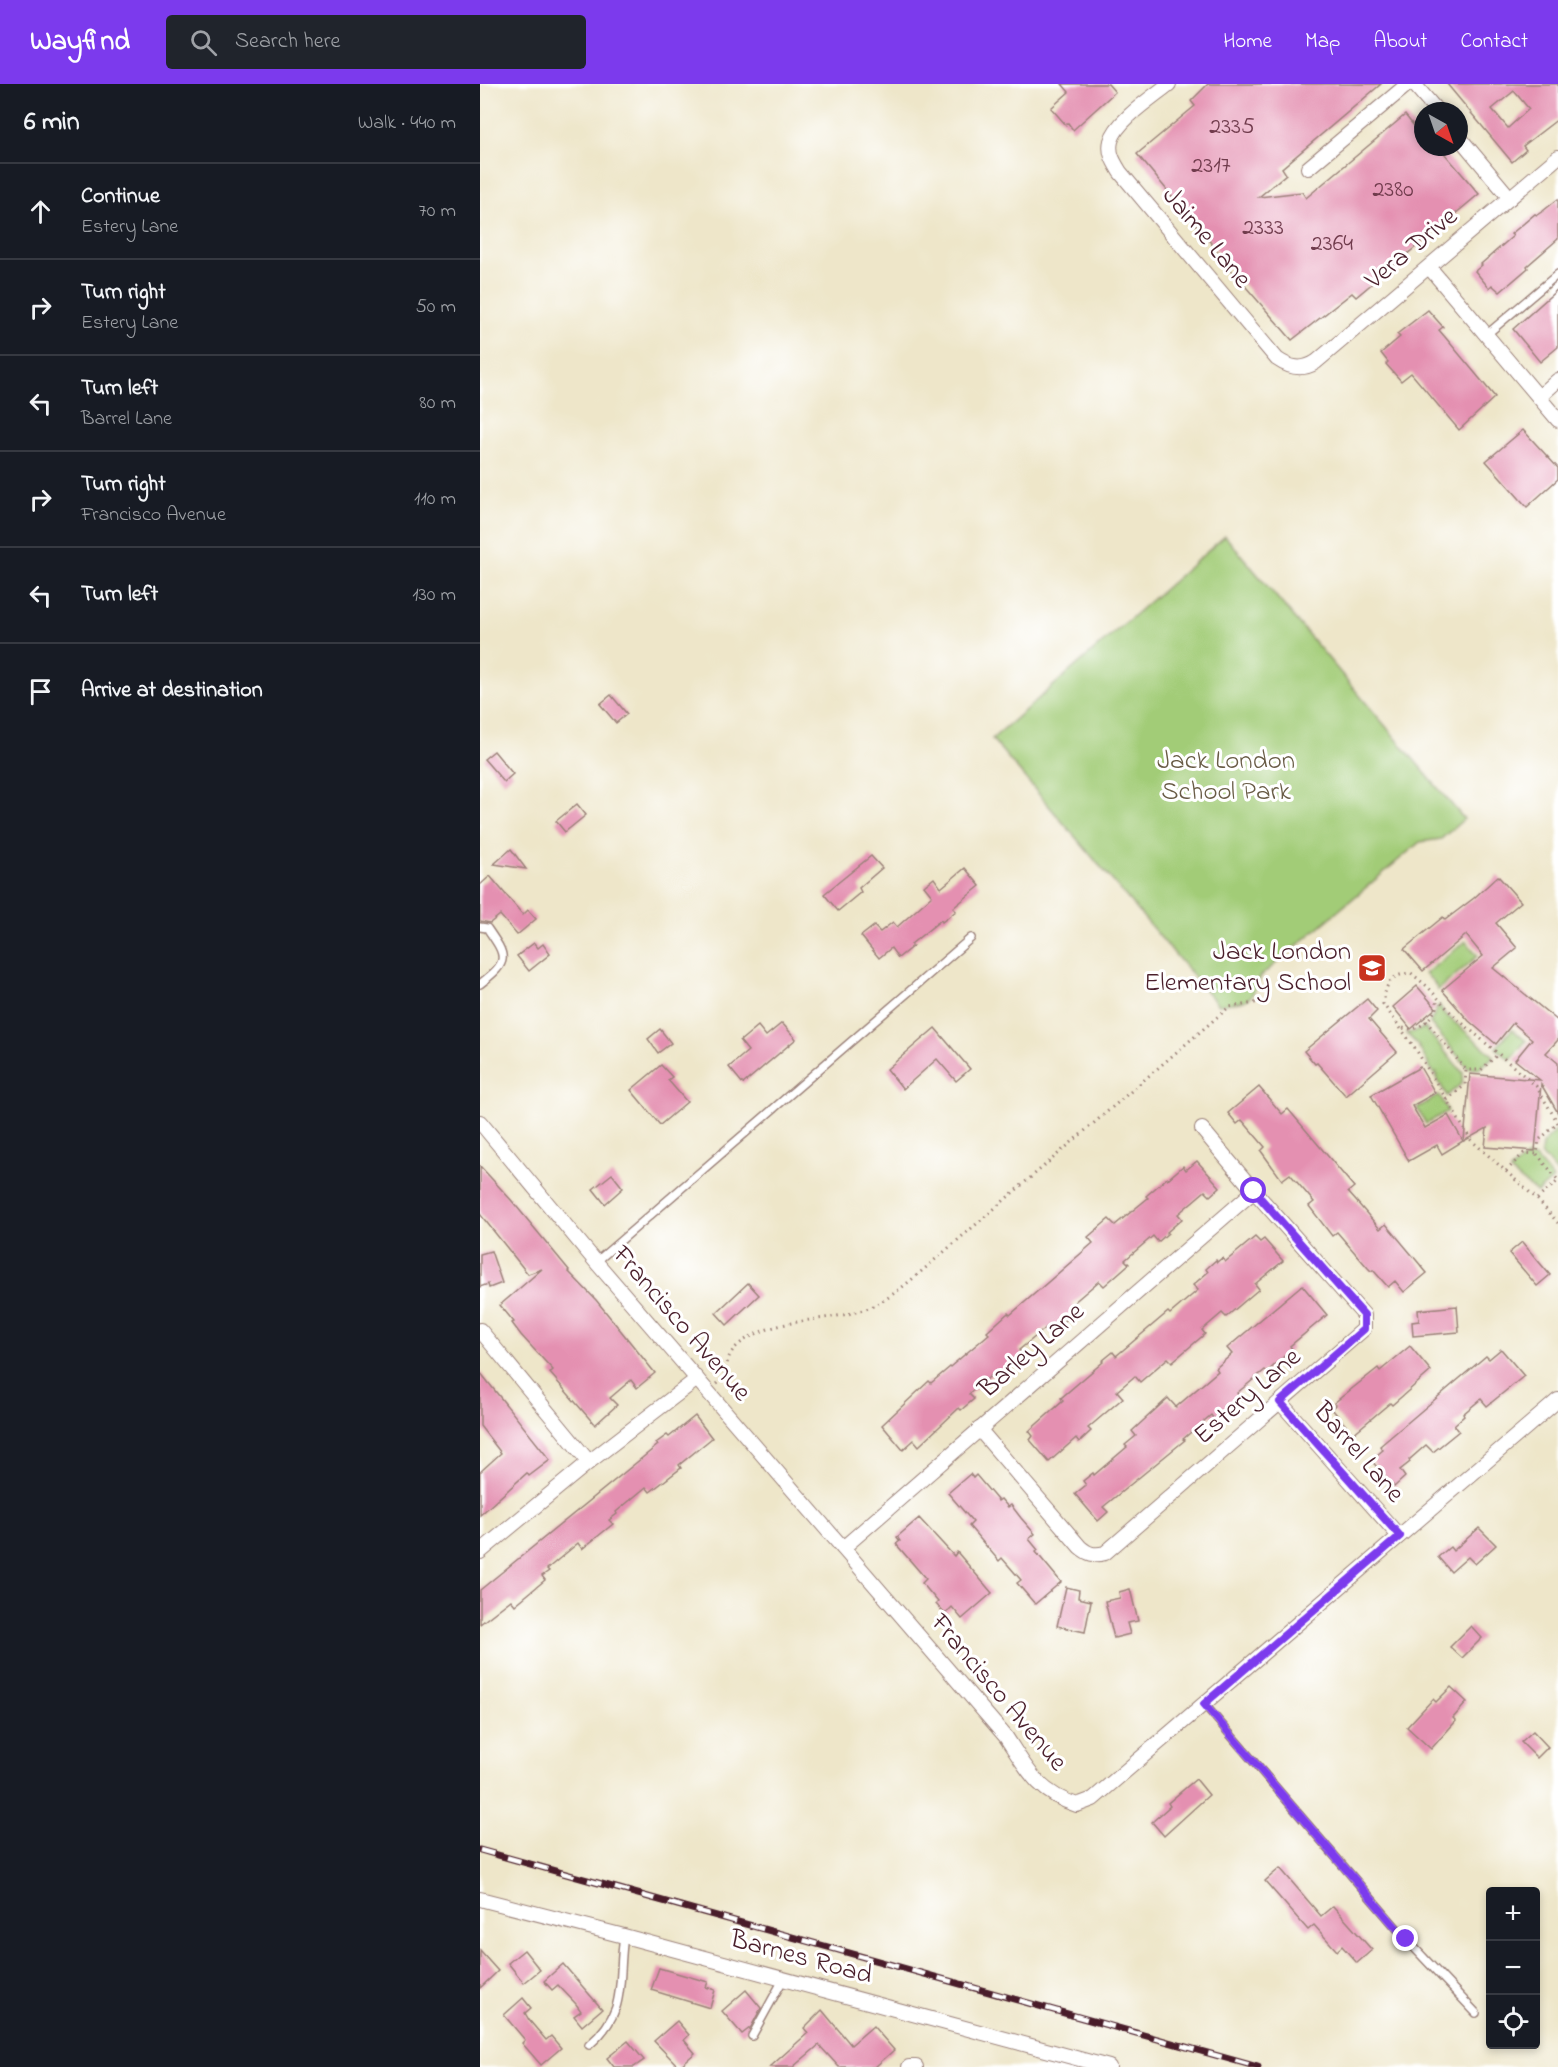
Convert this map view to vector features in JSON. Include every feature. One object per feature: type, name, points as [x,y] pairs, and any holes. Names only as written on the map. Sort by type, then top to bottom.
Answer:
[{"type":"street","name":"Jaime Lane","points":[[1169,84],[1118,126],[1111,141],[1111,158],[1120,172],[1276,359],[1292,368]]},
{"type":"street","points":[[1308,168],[1408,84]]},
{"type":"street","points":[[1414,84],[1429,102]]},
{"type":"street","points":[[1468,148],[1510,198]]},
{"type":"street","name":"Vera Drive","points":[[1292,368],[1304,367],[1316,362],[1558,157]]},
{"type":"street","points":[[1429,267],[1558,420]]},
{"type":"street","points":[[1539,397],[1558,380]]},
{"type":"street","name":"Francisco Avenue","points":[[480,1122],[596,1262],[1006,1737],[1031,1777],[1047,1792],[1077,1805],[1093,1799],[1558,1400]]},
{"type":"street","name":"Estery Lane","points":[[979,1429],[1080,1546],[1087,1553],[1096,1556],[1104,1553],[1364,1329],[1364,1315],[1254,1191],[1202,1128]]},
{"type":"street","name":"Barley Lane","points":[[843,1548],[1254,1191]]},
{"type":"street","points":[[480,1330],[589,1462]]},
{"type":"street","points":[[480,1552],[589,1462],[697,1379]]},
{"type":"street","name":"Barrel Lane","points":[[1280,1402],[1400,1536]]},
{"type":"street","name":"Barnes Road","points":[[480,1899],[784,1978],[1109,2067]]},
{"type":"street","points":[[909,2067],[916,2067]]},
{"type":"lane","points":[[1486,335],[1558,274]]},
{"type":"lane","points":[[480,927],[487,928],[500,947],[503,958],[502,963],[480,984]]},
{"type":"lane","points":[[596,1262],[971,938]]},
{"type":"lane","points":[[1204,1704],[1406,1939],[1476,2013]]},
{"type":"lane","points":[[589,2045],[602,2034],[616,2012],[624,1936]]},
{"type":"lane","points":[[752,2036],[784,1978]]},
{"type":"path","points":[[1538,1199],[1558,1180],[1538,1154],[1539,1140],[1558,1123],[1536,1086],[1453,1015],[1428,987],[1411,973],[1400,974],[1391,980],[1385,990],[1383,1004],[1388,1014],[1401,1028],[1471,1140],[1538,1199],[1558,1223]]},
{"type":"path","points":[[1401,1028],[1409,1030],[1417,1028],[1426,1021],[1437,1008],[1437,998]]},
{"type":"path","points":[[707,1391],[722,1380],[728,1359],[734,1349],[749,1337],[772,1326],[842,1316],[868,1308],[891,1295],[1229,1007],[1261,1002]]},
{"type":"path","points":[[1426,1021],[1466,1070],[1465,1085],[1447,1100]]},
{"type":"path","points":[[1466,1070],[1481,1070],[1498,1054]]},
{"type":"path","points":[[1506,1171],[1524,1153],[1538,1154]]},
{"type":"green space","name":"Jack London School Park","points":[[1225,536],[1464,819],[1441,839],[1420,842],[1261,976],[1250,997],[1242,1002],[1218,1005],[992,739]]},
{"type":"green space","points":[[1466,941],[1478,956],[1438,990],[1425,974]]},
{"type":"green space","points":[[1439,1005],[1443,1014],[1494,1056],[1479,1069],[1468,1068],[1430,1023]]},
{"type":"green space","points":[[1425,1028],[1463,1073],[1462,1083],[1447,1096],[1436,1077],[1438,1076],[1434,1074],[1417,1044],[1406,1033]]},
{"type":"green space","points":[[1512,1029],[1526,1041],[1510,1060],[1496,1048]]},
{"type":"green space","points":[[1439,1095],[1448,1111],[1426,1124],[1417,1108]]},
{"type":"green space","points":[[1557,1130],[1558,1174],[1541,1154],[1542,1144]]},
{"type":"green space","points":[[1526,1157],[1536,1158],[1553,1179],[1537,1193],[1510,1171]]},
{"type":"building","points":[[1062,84],[1108,84],[1115,92],[1073,130],[1051,108],[1069,92]]},
{"type":"building","points":[[1208,84],[1381,84],[1282,168],[1286,174],[1259,197],[1302,192],[1306,198],[1405,115],[1414,126],[1414,156],[1447,156],[1479,194],[1356,297],[1352,293],[1292,340],[1219,256],[1221,255],[1137,154],[1195,106],[1191,101]]},
{"type":"building","points":[[1447,84],[1558,84],[1558,119],[1523,146],[1526,150],[1512,162],[1468,109],[1468,102],[1462,102]],"holes":[[[1514,91],[1529,109],[1508,128],[1492,109]]]},
{"type":"building","points":[[1558,199],[1558,239],[1500,292],[1492,285],[1489,288],[1475,271],[1513,236],[1511,234]]},
{"type":"building","points":[[1558,289],[1558,347],[1540,362],[1513,329]]},
{"type":"building","points":[[1428,310],[1443,327],[1439,330],[1495,397],[1459,430],[1411,373],[1401,381],[1386,364],[1388,362],[1381,353],[1400,337],[1397,334]]},
{"type":"building","points":[[1523,430],[1558,468],[1558,479],[1527,507],[1486,461]]},
{"type":"building","points":[[611,695],[627,714],[616,723],[600,704]]},
{"type":"building","points":[[494,751],[513,774],[504,782],[484,759]]},
{"type":"building","points":[[577,804],[586,815],[565,832],[556,821]]},
{"type":"building","points":[[511,849],[526,869],[494,864]]},
{"type":"building","points":[[871,856],[882,868],[859,888],[861,892],[838,911],[824,894]]},
{"type":"building","points":[[965,868],[980,886],[953,908],[956,911],[911,944],[913,946],[898,958],[891,948],[879,958],[861,936],[874,926],[880,932],[893,922],[897,927],[932,896],[924,886],[934,878],[941,888]]},
{"type":"building","points":[[490,876],[523,915],[528,910],[536,919],[517,935],[500,915],[490,923],[480,921],[480,885]]},
{"type":"building","points":[[1498,876],[1521,902],[1496,923],[1517,948],[1493,968],[1558,1021],[1558,1040],[1546,1053],[1558,1063],[1558,1113],[1541,1084],[1535,1151],[1485,1147],[1487,1128],[1464,1141],[1470,1074],[1540,1080],[1515,1060],[1532,1039],[1513,1023],[1496,1044],[1469,1021],[1442,990],[1483,956],[1466,935],[1423,971],[1404,949],[1443,917],[1445,920],[1474,898]]},
{"type":"building","points":[[534,943],[538,948],[543,944],[550,954],[529,971],[517,956]]},
{"type":"building","points":[[1417,986],[1436,1008],[1411,1029],[1393,1007]]},
{"type":"building","points":[[1367,999],[1377,1011],[1369,1019],[1397,1052],[1346,1096],[1304,1051]]},
{"type":"building","points":[[782,1023],[796,1039],[743,1084],[729,1067],[748,1051],[740,1041],[758,1026],[766,1036]]},
{"type":"building","points":[[935,1028],[970,1069],[956,1081],[937,1059],[903,1089],[887,1069]]},
{"type":"building","points":[[660,1029],[671,1043],[658,1053],[648,1039]]},
{"type":"building","points":[[661,1065],[672,1077],[668,1080],[687,1102],[660,1125],[631,1090]]},
{"type":"building","points":[[1420,1067],[1435,1093],[1412,1106],[1425,1128],[1448,1115],[1463,1141],[1442,1154],[1437,1145],[1409,1161],[1371,1095]]},
{"type":"building","points":[[1259,1087],[1282,1114],[1288,1109],[1354,1187],[1348,1192],[1380,1229],[1386,1224],[1427,1273],[1404,1292],[1395,1281],[1388,1287],[1337,1232],[1332,1236],[1309,1206],[1314,1202],[1290,1174],[1282,1180],[1261,1151],[1265,1147],[1242,1120],[1237,1124],[1228,1113]]},
{"type":"building","points":[[1197,1161],[1220,1187],[1210,1196],[1205,1191],[1178,1214],[1182,1219],[1158,1242],[1153,1236],[1125,1260],[1129,1264],[1104,1286],[1099,1281],[1072,1304],[1077,1310],[1051,1332],[1047,1327],[1019,1350],[1023,1354],[1007,1368],[1009,1369],[998,1378],[994,1373],[969,1394],[974,1399],[961,1410],[959,1408],[919,1446],[914,1440],[903,1450],[882,1425],[929,1381],[931,1383],[989,1334],[987,1332],[1008,1313],[1010,1315],[1093,1243],[1088,1237],[1109,1219],[1115,1225],[1148,1198],[1146,1196],[1167,1178],[1183,1166],[1186,1170]]},
{"type":"building","points":[[480,1166],[512,1201],[568,1271],[596,1300],[655,1373],[637,1388],[631,1380],[610,1398],[617,1405],[595,1425],[550,1373],[553,1370],[521,1335],[500,1305],[542,1269],[528,1274],[480,1214]]},
{"type":"building","points":[[612,1174],[623,1188],[605,1204],[593,1189]]},
{"type":"building","points":[[1255,1237],[1260,1242],[1264,1239],[1283,1261],[1255,1284],[1259,1289],[1226,1317],[1222,1313],[1202,1330],[1205,1334],[1172,1362],[1168,1358],[1140,1382],[1135,1376],[1117,1391],[1123,1398],[1088,1428],[1091,1431],[1079,1442],[1076,1438],[1049,1462],[1030,1440],[1033,1436],[1029,1431],[1063,1401],[1061,1398],[1102,1361],[1113,1352],[1116,1356],[1198,1290],[1193,1285],[1208,1272],[1206,1269],[1216,1260],[1217,1262],[1222,1258],[1225,1262]]},
{"type":"building","points":[[1522,1242],[1550,1275],[1537,1286],[1509,1253]]},
{"type":"building","points":[[491,1251],[502,1283],[489,1288],[488,1284],[480,1287],[480,1254]]},
{"type":"building","points":[[748,1283],[759,1295],[727,1325],[716,1313]]},
{"type":"building","points":[[1302,1285],[1327,1315],[1290,1346],[1292,1349],[1267,1372],[1265,1370],[1237,1393],[1241,1398],[1224,1412],[1226,1414],[1216,1422],[1211,1415],[1183,1439],[1185,1440],[1103,1507],[1108,1512],[1098,1521],[1075,1494],[1086,1485],[1083,1481],[1093,1473],[1094,1475],[1127,1447],[1125,1445],[1136,1436],[1132,1431],[1168,1398],[1176,1407],[1218,1371],[1216,1368],[1232,1354],[1227,1348]]},
{"type":"building","points":[[1457,1306],[1459,1332],[1413,1336],[1412,1322],[1419,1321],[1418,1310]]},
{"type":"building","points":[[1410,1346],[1431,1371],[1392,1405],[1390,1403],[1353,1434],[1332,1409],[1336,1405],[1334,1403],[1378,1368],[1380,1371]]},
{"type":"building","points":[[1501,1349],[1524,1376],[1487,1406],[1481,1399],[1463,1414],[1464,1416],[1454,1425],[1459,1431],[1433,1452],[1426,1445],[1400,1470],[1405,1477],[1394,1487],[1371,1460],[1383,1450],[1380,1446],[1486,1356],[1489,1359]]},
{"type":"building","points":[[480,1372],[550,1460],[529,1476],[527,1473],[480,1515],[480,1472],[501,1453],[480,1426]]},
{"type":"building","points":[[695,1416],[712,1438],[679,1465],[681,1468],[650,1492],[646,1487],[616,1512],[617,1514],[609,1520],[613,1524],[582,1549],[578,1543],[547,1569],[549,1571],[542,1576],[545,1580],[515,1605],[511,1600],[480,1624],[480,1590],[658,1445],[656,1443],[667,1435],[669,1437]]},
{"type":"building","points":[[970,1474],[973,1478],[976,1475],[998,1501],[1001,1499],[1008,1507],[1011,1505],[1035,1534],[1029,1539],[1038,1550],[1036,1552],[1061,1582],[1035,1604],[1017,1583],[1021,1580],[1002,1558],[999,1561],[969,1526],[973,1522],[948,1493]]},
{"type":"building","points":[[919,1518],[954,1556],[957,1552],[992,1593],[962,1619],[952,1607],[945,1614],[936,1604],[938,1602],[922,1583],[926,1579],[896,1544],[900,1541],[897,1537]]},
{"type":"building","points":[[1479,1528],[1496,1545],[1475,1564],[1468,1557],[1451,1572],[1438,1557],[1450,1547],[1453,1551]]},
{"type":"building","points":[[1066,1587],[1079,1590],[1078,1598],[1091,1601],[1085,1632],[1057,1626]]},
{"type":"building","points":[[1130,1589],[1138,1621],[1127,1623],[1130,1634],[1114,1638],[1105,1601],[1120,1598],[1119,1592]]},
{"type":"building","points":[[1471,1626],[1482,1638],[1462,1658],[1450,1647]]},
{"type":"building","points":[[1451,1687],[1467,1702],[1453,1718],[1456,1721],[1431,1749],[1407,1727],[1433,1699],[1436,1702]]},
{"type":"building","points":[[1533,1731],[1548,1747],[1537,1758],[1521,1742]]},
{"type":"building","points":[[1196,1779],[1209,1795],[1164,1836],[1152,1822],[1170,1806],[1168,1803]]},
{"type":"building","points":[[1280,1868],[1321,1916],[1333,1906],[1372,1950],[1357,1963],[1342,1946],[1337,1951],[1314,1925],[1308,1930],[1265,1881]]},
{"type":"building","points":[[524,1950],[540,1970],[524,1983],[508,1963]]},
{"type":"building","points":[[480,1951],[498,1971],[480,1988]]},
{"type":"building","points":[[563,1964],[602,2009],[582,2026],[574,2016],[581,2011],[576,2004],[558,1985],[552,1990],[544,1981]]},
{"type":"building","points":[[659,1968],[708,1982],[706,1987],[715,1990],[710,2008],[651,1990]]},
{"type":"building","points":[[746,1990],[761,2008],[751,2027],[742,2034],[722,2011]]},
{"type":"building","points":[[523,1998],[531,2008],[525,2013],[529,2020],[546,2040],[551,2036],[561,2048],[541,2065],[522,2043],[525,2040],[504,2015]]},
{"type":"building","points":[[822,2010],[851,2045],[873,2026],[894,2050],[875,2067],[839,2067],[819,2045],[793,2067],[770,2067],[808,2033],[804,2028]]},
{"type":"building","points":[[677,2021],[689,2035],[684,2040],[695,2053],[679,2067],[654,2041]]},
{"type":"building","points":[[628,2041],[644,2060],[634,2067],[614,2067],[607,2058]]},
{"type":"railway","points":[[480,1850],[1258,2067]]},
{"type":"place","name":"Jack London Elementary School","points":[[1372,968]]},
{"type":"route","points":[[1254,1191],[1364,1315],[1365,1322],[1364,1329],[1280,1402],[1400,1536],[1204,1704],[1406,1939]]}]
